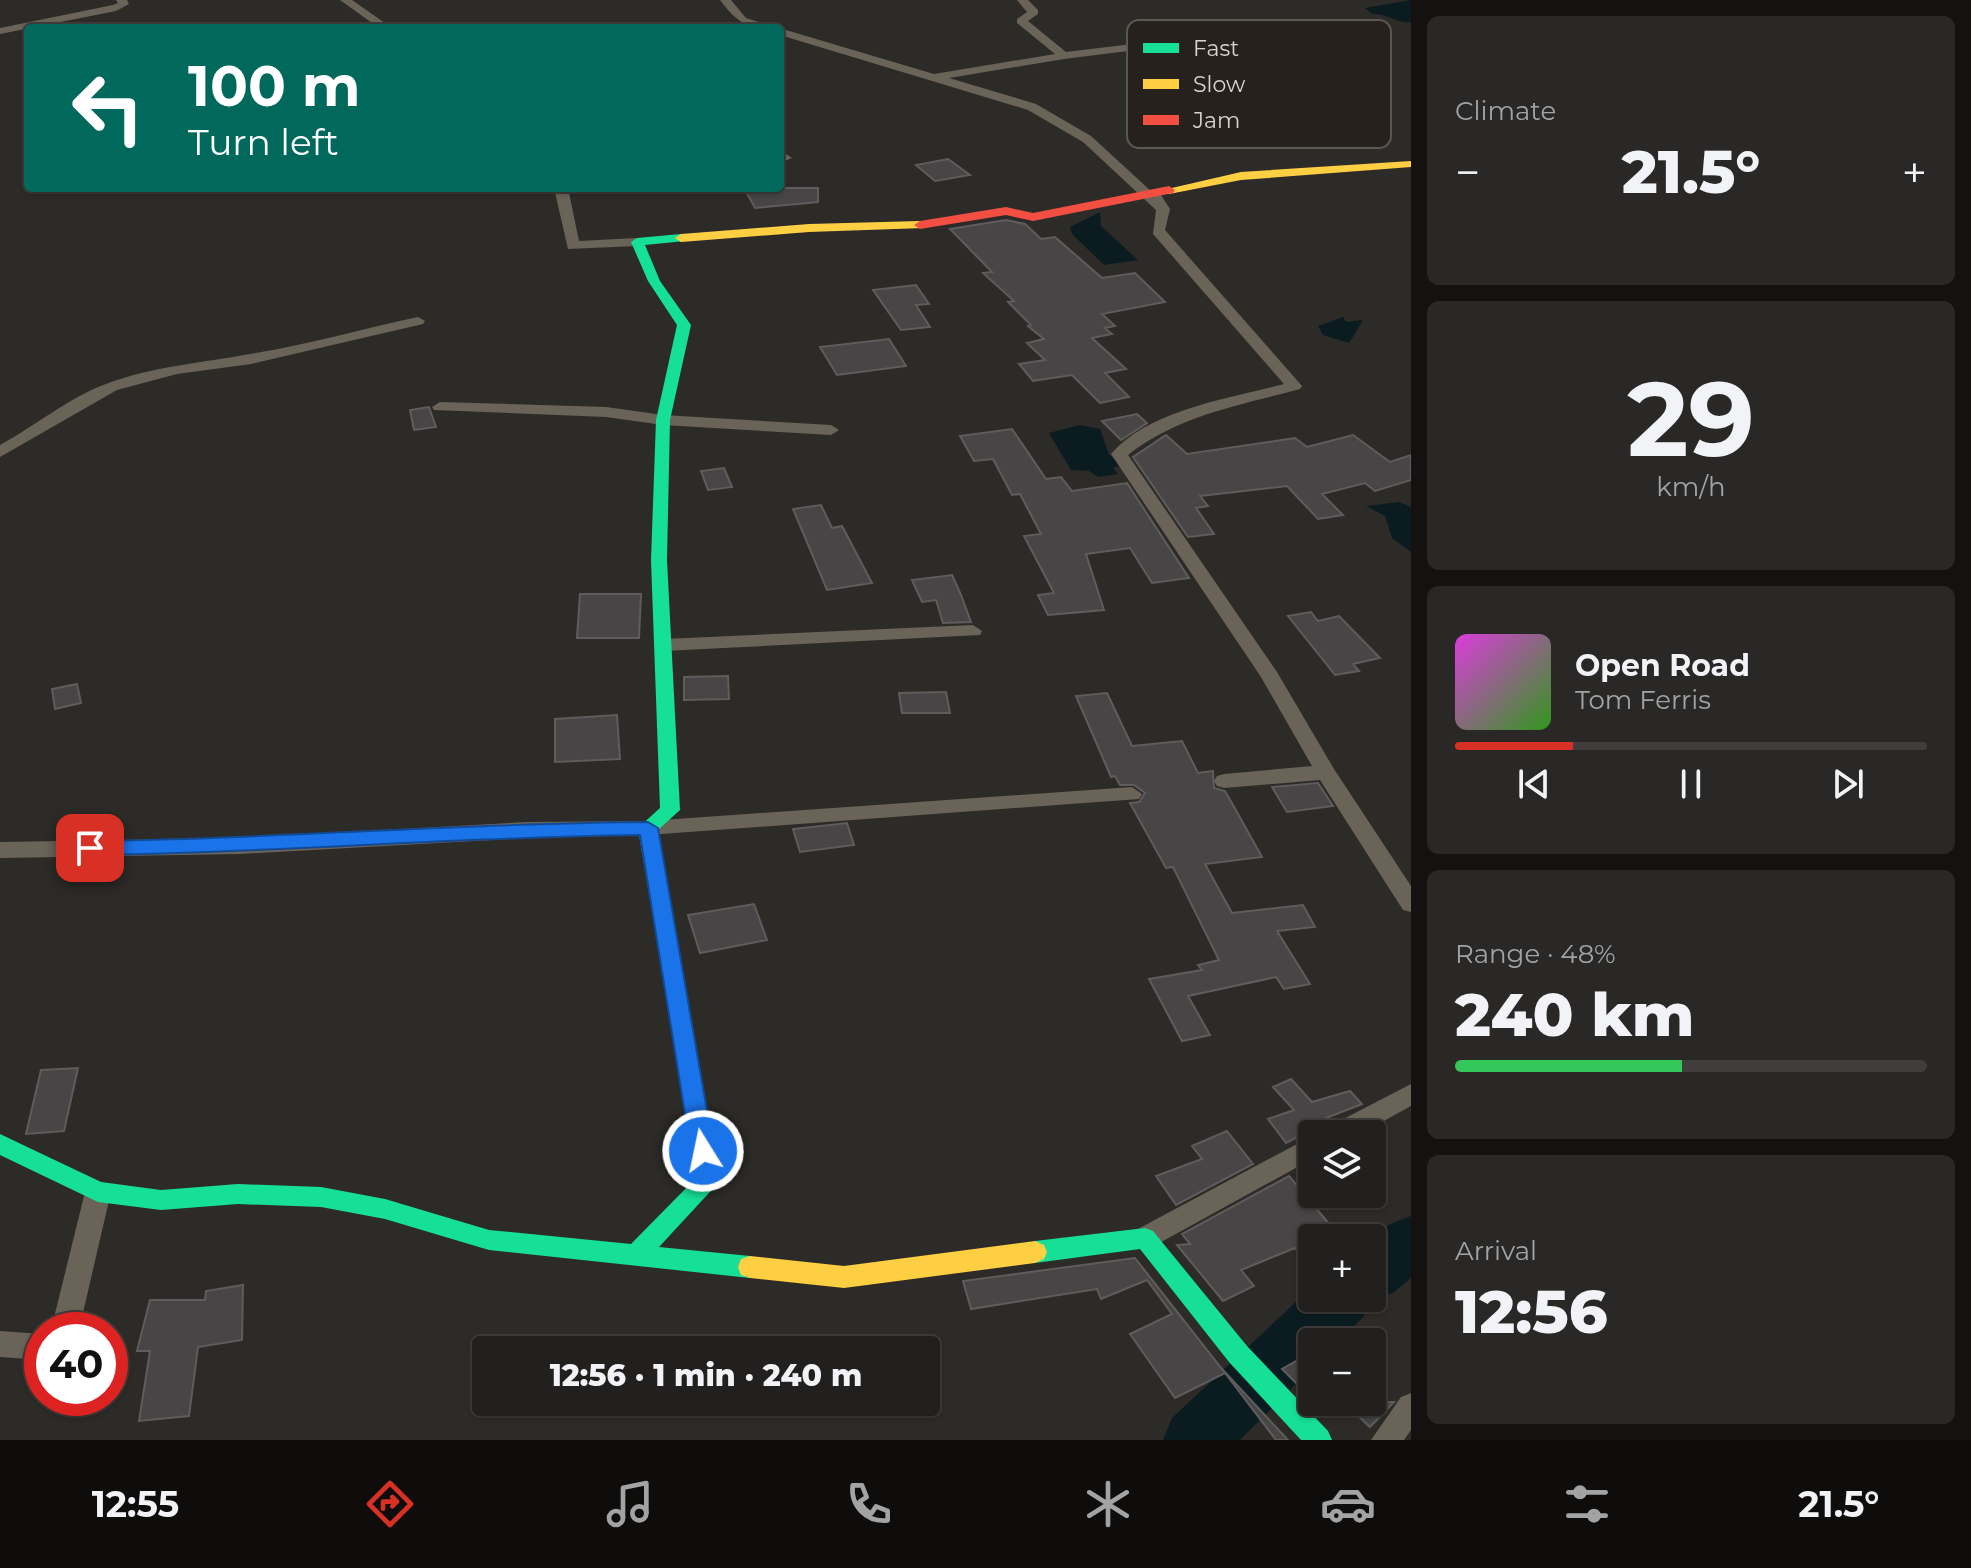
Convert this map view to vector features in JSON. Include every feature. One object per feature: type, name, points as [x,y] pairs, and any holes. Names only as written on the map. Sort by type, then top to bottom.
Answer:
[{"type":"street","points":[[35,24],[116,8],[124,4],[121,0]]},
{"type":"street","points":[[345,0],[380,24]]},
{"type":"street","points":[[725,0],[742,20],[756,24]]},
{"type":"street","points":[[1022,0],[1034,12],[1021,21],[1064,56]]},
{"type":"street","points":[[0,31],[24,26]]},
{"type":"street","points":[[784,32],[1032,107],[1087,139],[1155,200],[1158,231],[1294,386],[1190,416],[1134,440],[1119,454],[1270,676],[1326,772],[1411,904]]},
{"type":"street","points":[[933,77],[1127,48]]},
{"type":"street","points":[[562,192],[573,246],[809,228],[912,226],[1006,211],[1033,217],[1155,200],[1255,174],[1411,164]]},
{"type":"street","points":[[637,242],[654,281],[684,325],[663,420],[659,560],[670,810],[648,828]]},
{"type":"street","points":[[0,452],[50,424],[85,399],[111,387],[176,369],[251,359],[418,321]]},
{"type":"street","points":[[440,407],[606,412],[663,420],[831,430]]},
{"type":"street","points":[[664,645],[973,631]]},
{"type":"street","points":[[1224,781],[1326,772]]},
{"type":"street","points":[[0,850],[240,846],[527,830],[648,828],[692,822],[777,821],[1132,794]]},
{"type":"street","points":[[635,1256],[708,1181],[648,828]]},
{"type":"street","points":[[1363,1120],[1411,1094]]},
{"type":"street","points":[[0,1144],[98,1192],[161,1200],[238,1194],[321,1197],[385,1209],[489,1240],[844,1277],[1145,1238],[1298,1155]]},
{"type":"street","points":[[69,1312],[98,1192]]},
{"type":"street","points":[[1145,1238],[1238,1354],[1319,1440]]},
{"type":"street","points":[[0,1344],[24,1346]]},
{"type":"street","points":[[1386,1440],[1411,1407]]},
{"type":"shaded area","points":[[1411,0],[1411,22],[1372,14],[1365,8]]},
{"type":"shaded area","points":[[1100,212],[1101,226],[1138,260],[1104,265],[1072,234],[1070,227]]},
{"type":"shaded area","points":[[1343,317],[1346,322],[1363,320],[1349,343],[1323,335],[1318,326]]},
{"type":"shaded area","points":[[1080,425],[1100,429],[1109,454],[1121,466],[1113,468],[1118,474],[1098,477],[1089,471],[1071,470],[1049,433]]},
{"type":"shaded area","points":[[1399,502],[1411,507],[1411,552],[1392,538],[1385,516],[1366,506]]},
{"type":"building","points":[[948,159],[970,175],[935,181],[916,165]]},
{"type":"building","points":[[818,188],[818,202],[755,208],[746,192]]},
{"type":"building","points":[[1006,220],[1025,224],[1041,239],[1055,237],[1102,278],[1135,273],[1165,302],[1102,314],[1115,326],[1105,328],[1112,334],[1092,338],[1126,369],[1105,373],[1129,397],[1100,403],[1072,375],[1033,381],[1019,364],[1045,360],[1027,343],[1044,339],[1028,326],[1031,325],[1008,302],[1014,301],[983,273],[992,272],[950,229]]},
{"type":"building","points":[[916,285],[929,304],[916,305],[930,327],[901,330],[873,290]]},
{"type":"building","points":[[889,339],[906,366],[837,375],[820,347]]},
{"type":"building","points":[[429,407],[436,427],[414,430],[410,410]]},
{"type":"building","points":[[1137,414],[1147,423],[1121,440],[1102,421]]},
{"type":"building","points":[[1012,429],[1046,479],[1061,477],[1072,491],[1127,483],[1189,578],[1152,583],[1130,548],[1086,554],[1104,610],[1048,615],[1038,595],[1054,593],[1024,536],[1041,534],[1020,494],[1012,495],[993,459],[974,461],[960,436]]},
{"type":"building","points":[[1166,435],[1187,454],[1295,438],[1307,447],[1353,435],[1390,462],[1411,455],[1411,480],[1375,491],[1365,483],[1322,494],[1343,515],[1318,519],[1287,486],[1200,496],[1208,506],[1196,508],[1214,534],[1188,537],[1133,457]]},
{"type":"building","points":[[724,468],[732,487],[708,490],[701,471]]},
{"type":"building","points":[[821,505],[832,528],[842,526],[872,583],[827,590],[793,509]]},
{"type":"building","points":[[952,575],[971,622],[943,623],[936,600],[922,602],[912,580]]},
{"type":"building","points":[[580,594],[641,594],[639,638],[577,638]]},
{"type":"building","points":[[1311,612],[1318,621],[1339,616],[1380,658],[1353,664],[1359,671],[1335,675],[1288,616]]},
{"type":"building","points":[[728,676],[729,699],[684,700],[684,677]]},
{"type":"building","points":[[77,684],[81,703],[55,709],[52,689]]},
{"type":"building","points":[[946,692],[950,713],[902,713],[899,693]]},
{"type":"building","points":[[1107,693],[1132,746],[1182,741],[1198,773],[1213,771],[1214,788],[1225,791],[1233,805],[1262,857],[1205,864],[1232,913],[1303,905],[1315,927],[1277,931],[1310,984],[1284,989],[1276,977],[1188,996],[1210,1035],[1182,1041],[1149,979],[1202,970],[1198,965],[1219,960],[1173,867],[1166,868],[1130,803],[1139,802],[1145,793],[1134,785],[1120,785],[1115,776],[1111,777],[1076,696]]},
{"type":"building","points":[[617,715],[620,759],[555,762],[555,719]]},
{"type":"building","points":[[1318,783],[1333,806],[1287,812],[1272,787]]},
{"type":"building","points":[[847,823],[854,845],[800,852],[793,829]]},
{"type":"building","points":[[754,904],[767,940],[700,953],[688,915]]},
{"type":"building","points":[[78,1068],[64,1131],[26,1134],[41,1070]]},
{"type":"building","points":[[1291,1079],[1312,1102],[1350,1091],[1362,1104],[1326,1118],[1328,1120],[1298,1120],[1298,1137],[1286,1143],[1268,1119],[1294,1110],[1273,1087]]},
{"type":"building","points":[[1227,1131],[1253,1164],[1176,1205],[1156,1176],[1202,1159],[1192,1146]]},
{"type":"building","points":[[1289,1176],[1298,1187],[1298,1208],[1316,1208],[1329,1224],[1298,1224],[1298,1252],[1295,1248],[1241,1270],[1254,1286],[1223,1301],[1177,1245],[1190,1244],[1182,1234]]},
{"type":"building","points":[[1135,1258],[1222,1369],[1288,1440],[1276,1440],[1225,1373],[1175,1398],[1130,1334],[1172,1314],[1147,1280],[1101,1299],[1097,1289],[971,1309],[963,1281]]},
{"type":"building","points":[[243,1285],[242,1340],[198,1347],[189,1416],[139,1421],[150,1351],[137,1351],[150,1300],[205,1300],[206,1291]]},
{"type":"building","points":[[1298,1360],[1298,1385],[1282,1369]]},
{"type":"building","points":[[1358,1416],[1381,1416],[1370,1427]]},
{"type":"waterway","points":[[1386,1263],[1411,1242]]},
{"type":"waterway","points":[[1195,1440],[1328,1312]]},
{"type":"traffic: fast","points":[[635,1256],[708,1181],[648,828],[670,810],[659,560],[663,420],[684,325],[654,281],[637,242],[681,238]]},
{"type":"traffic: fast","points":[[0,1144],[98,1192],[161,1200],[238,1194],[321,1197],[385,1209],[489,1240],[750,1267]]},
{"type":"traffic: fast","points":[[1035,1252],[1145,1238],[1238,1354],[1319,1440]]},
{"type":"traffic: slow","points":[[1169,190],[1241,176],[1411,164]]},
{"type":"traffic: slow","points":[[681,238],[809,228],[920,225]]},
{"type":"traffic: slow","points":[[750,1267],[844,1277],[1035,1252]]},
{"type":"traffic: jam","points":[[920,225],[1006,211],[1033,217],[1169,190]]},
{"type":"route","points":[[90,848],[240,846],[527,830],[648,828],[703,1151]]}]
